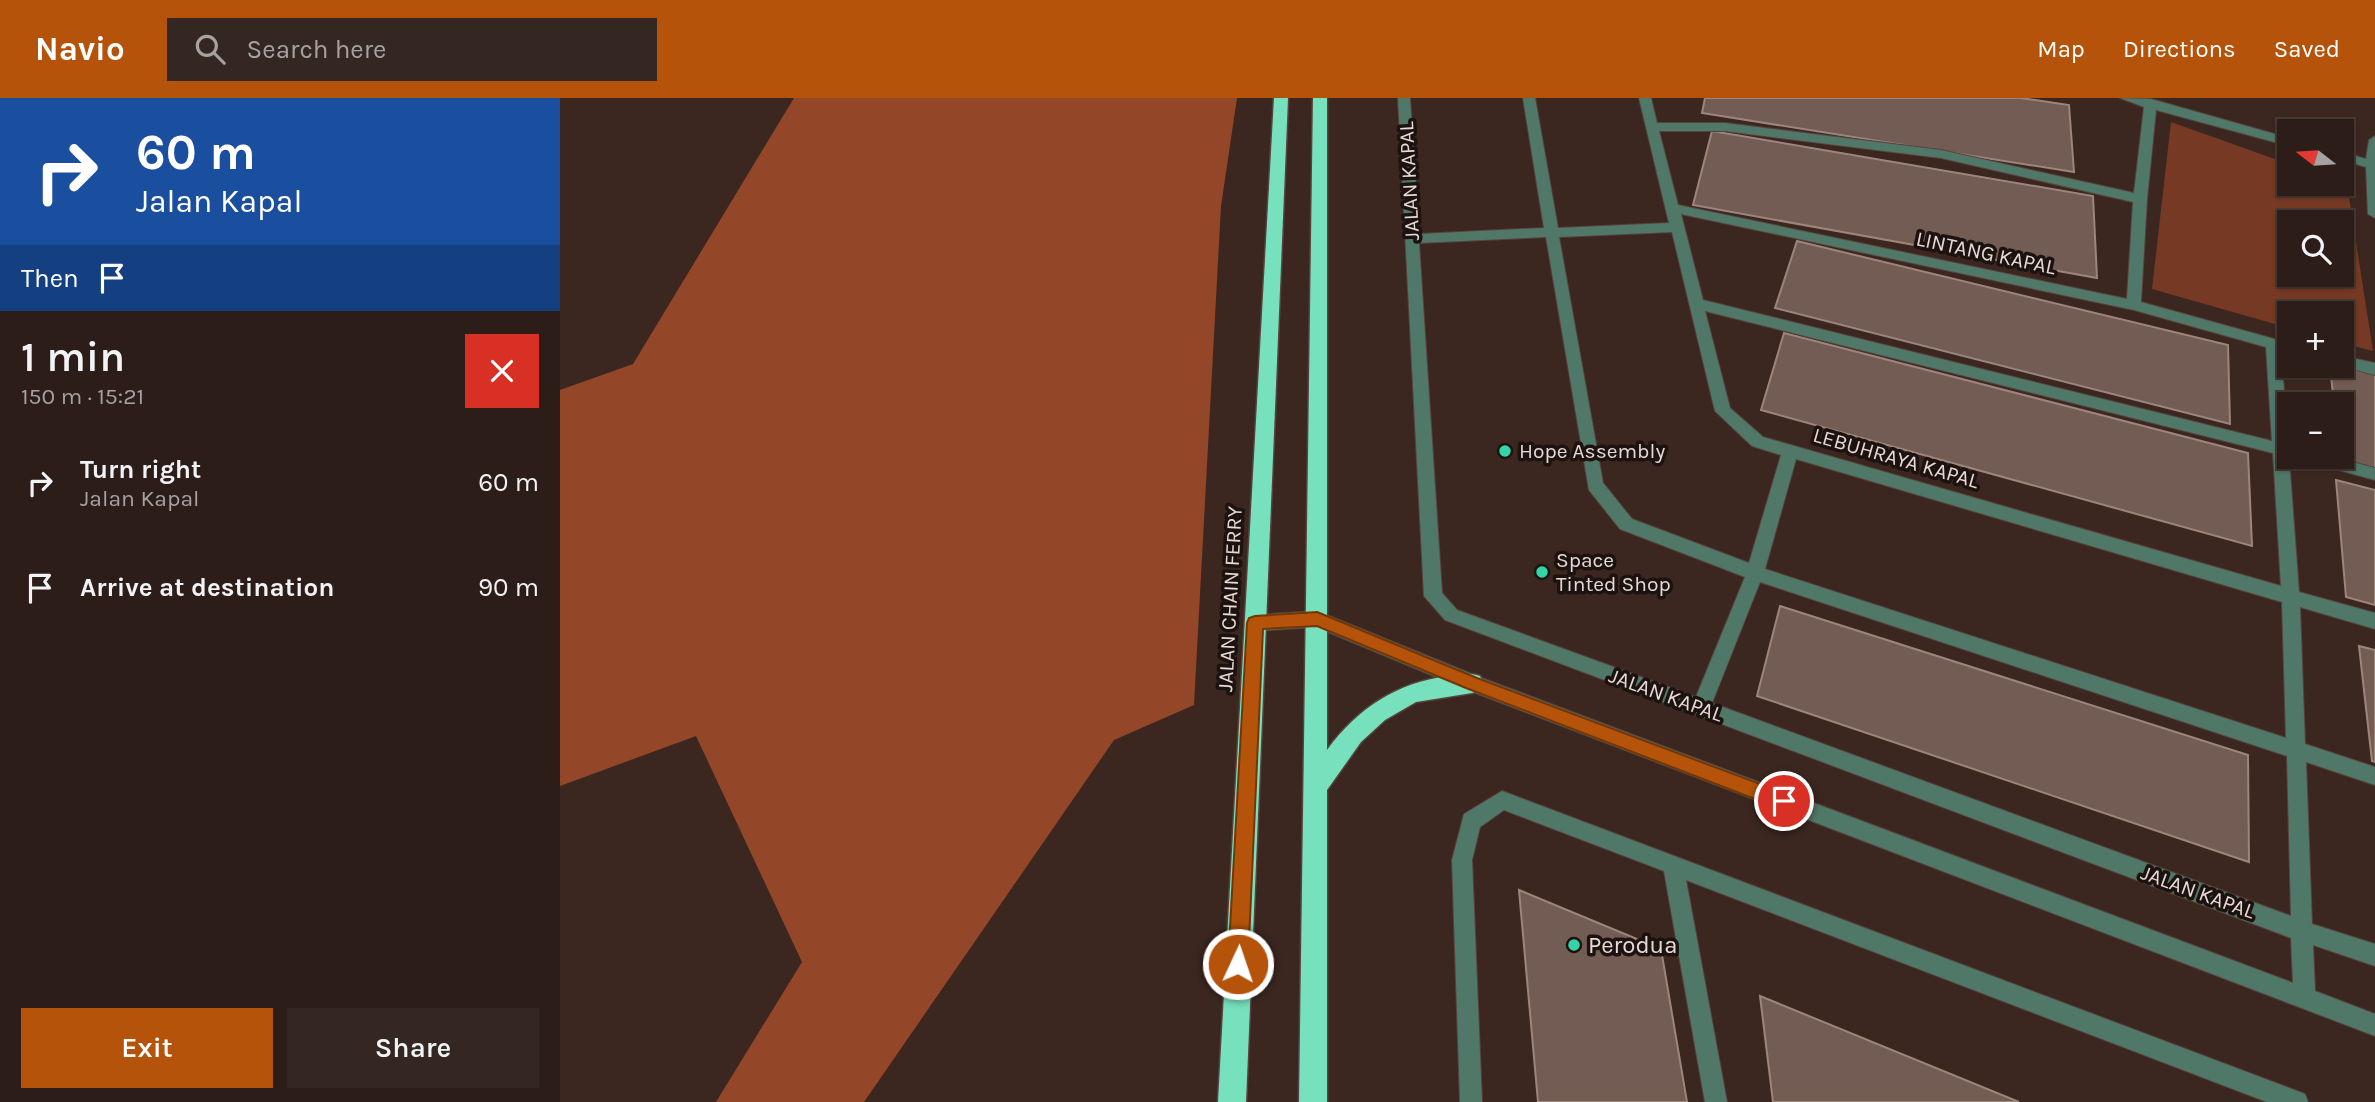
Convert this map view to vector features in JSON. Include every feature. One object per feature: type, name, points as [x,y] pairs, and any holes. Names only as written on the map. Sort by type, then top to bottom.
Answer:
[{"type":"highway","name":"JALAN CHAIN FERRY","points":[[1232,1102],[1280,98]]},
{"type":"highway","points":[[1313,1102],[1320,98]]},
{"type":"highway","points":[[1314,789],[1349,736],[1374,715],[1409,694],[1472,683]]},
{"type":"street","name":"JALAN KAPAL","points":[[1404,98],[1433,596],[1451,615],[2302,931],[2375,955]]},
{"type":"street","points":[[1529,98],[1595,485],[1626,524],[1755,573],[2375,776]]},
{"type":"street","name":"LEBUHRAYA KAPAL","points":[[1645,98],[1723,411],[1758,442],[2291,599],[2375,621]]},
{"type":"street","points":[[2126,98],[2168,103],[2277,138]]},
{"type":"street","points":[[2134,305],[2140,199],[2151,103]]},
{"type":"street","points":[[1653,127],[1726,127],[1941,154],[2140,199]]},
{"type":"street","points":[[2375,140],[2375,214]]},
{"type":"street","points":[[2354,159],[2373,165]]},
{"type":"street","name":"LINTANG KAPAL","points":[[1673,208],[2134,305],[2277,345]]},
{"type":"street","points":[[1412,239],[1677,227]]},
{"type":"street","points":[[1697,304],[2277,448]]},
{"type":"street","points":[[2354,364],[2375,369]]},
{"type":"street","points":[[1700,708],[1755,573],[1790,451]]},
{"type":"street","points":[[2354,468],[2375,474]]},
{"type":"street","points":[[2286,469],[2304,998]]},
{"type":"street","points":[[1255,623],[1317,619],[1472,683],[2375,1025]]},
{"type":"street","points":[[1471,1102],[1461,860],[1471,821],[1502,800],[2289,1101]]},
{"type":"street","points":[[1673,864],[1716,1102]]},
{"type":"shaded area","points":[[794,98],[1237,98],[1221,206],[1194,705],[1114,740],[864,1102],[716,1102],[802,962],[696,736],[560,786],[560,390],[633,364]]},
{"type":"shaded area","points":[[2171,122],[2277,160],[2277,196],[2349,196],[2351,210],[2277,210],[2277,287],[2354,287],[2354,229],[2373,351],[2354,346],[2354,301],[2277,301],[2277,325],[2152,289]]},
{"type":"building","points":[[1705,98],[2021,98],[2069,105],[2074,172],[1702,113]]},
{"type":"building","points":[[1712,131],[2093,196],[2097,278],[1693,205]]},
{"type":"building","points":[[1797,241],[2228,345],[2230,424],[1775,308]]},
{"type":"building","points":[[1784,333],[2248,453],[2252,546],[1761,410]]},
{"type":"building","points":[[2354,370],[2375,374],[2375,469],[2354,463],[2354,392],[2333,392],[2331,378],[2354,378]]},
{"type":"building","points":[[2336,480],[2375,490],[2375,605],[2346,597]]},
{"type":"building","points":[[1780,606],[2248,755],[2249,862],[1757,696]]},
{"type":"building","points":[[2359,646],[2375,650],[2375,762],[2372,761]]},
{"type":"building","points":[[1519,890],[1661,949],[1687,1102],[1538,1102]]},
{"type":"building","points":[[1760,996],[2019,1102],[1773,1102]]},
{"type":"place","name":"Hope Assembly","points":[[1505,451]]},
{"type":"place","name":"Space Tinted Shop","points":[[1542,572]]},
{"type":"place","name":"Perodua","points":[[1574,945]]},
{"type":"route","points":[[1238,964],[1255,623],[1317,619],[1472,683],[1784,801]]}]
